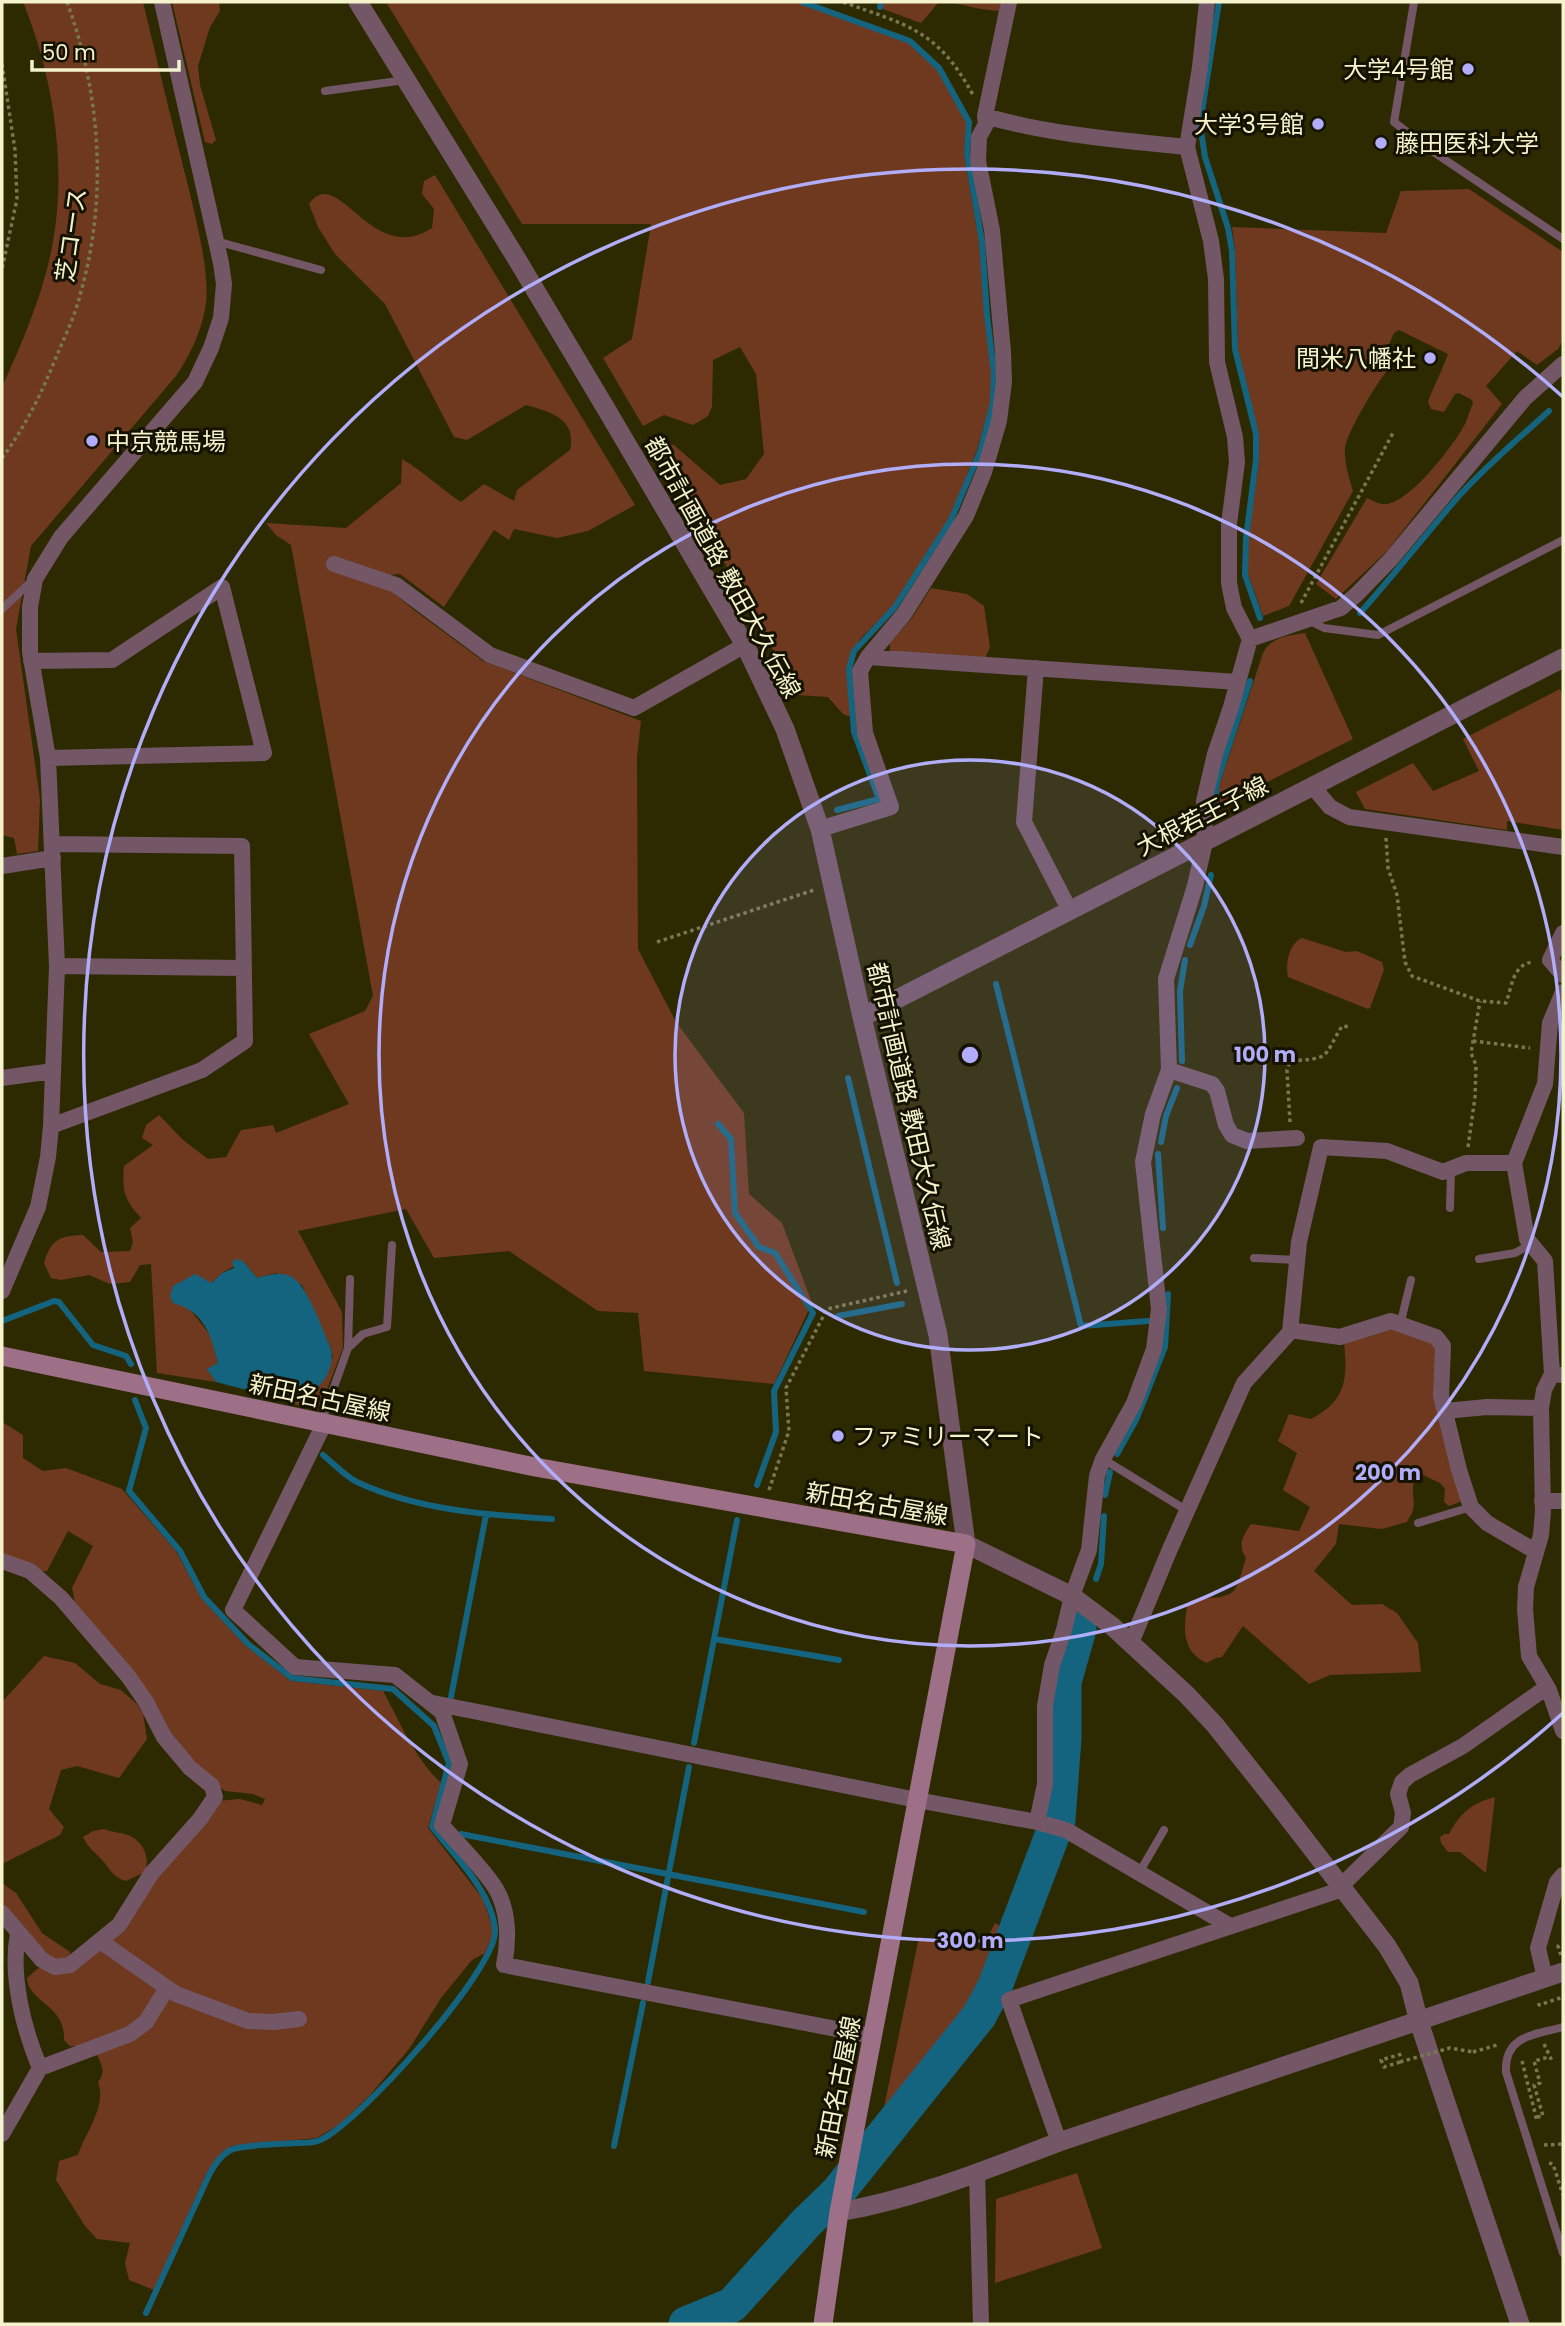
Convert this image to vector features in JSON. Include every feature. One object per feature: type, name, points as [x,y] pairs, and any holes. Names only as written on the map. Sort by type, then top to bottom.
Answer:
[{"type":"main road","name":"新田名古屋線","points":[[2,1356],[535,1467],[965,1545],[840,2208],[822,2324]]},
{"type":"street","points":[[4,1278],[38,1207],[51,1126],[57,966],[48,758],[32,661],[30,607],[35,579],[61,537],[195,382],[221,318],[224,284],[216,241],[162,2]]},
{"type":"street","name":"都市計画道路 敷田大久伝線","points":[[358,2],[515,256],[745,645],[785,729],[820,829],[938,1335],[965,1545]]},
{"type":"street","points":[[820,829],[891,807],[865,733],[860,671],[904,614],[966,516],[984,472],[999,421],[1004,382],[1003,352],[992,230],[978,161],[979,137],[986,124],[985,116],[1009,2]]},
{"type":"street","points":[[1040,1823],[1045,1784],[1045,1706],[1052,1665],[1088,1550],[1097,1476],[1103,1459],[1134,1403],[1154,1349],[1159,1309],[1143,1161],[1153,1114],[1169,1070],[1166,979],[1195,886],[1205,842],[1204,801],[1215,754],[1250,639],[1234,608],[1229,583],[1229,524],[1237,462],[1236,437],[1217,362],[1216,279],[1211,241],[1187,147],[1208,2]]},
{"type":"street","points":[[985,116],[1019,126],[1066,134],[1187,147]]},
{"type":"street","points":[[1250,639],[1341,608],[1357,594],[1391,559],[1525,398],[1563,364]]},
{"type":"street","points":[[334,564],[396,585],[490,655],[634,708],[745,645]]},
{"type":"street","points":[[32,661],[112,660],[222,587],[264,753],[48,758]]},
{"type":"street","points":[[869,657],[1238,682]]},
{"type":"street","name":"大根若王子線","points":[[862,1017],[1563,658]]},
{"type":"street","points":[[1036,668],[1024,822],[1070,911]]},
{"type":"street","points":[[1312,787],[1337,813],[1349,817],[1563,846]]},
{"type":"street","points":[[2,866],[53,851],[242,846],[245,1041],[202,1070],[51,1126]]},
{"type":"street","points":[[1563,933],[1550,960],[1563,975]]},
{"type":"street","points":[[57,966],[244,968]]},
{"type":"street","points":[[1563,992],[1550,1023],[1545,1084],[1514,1163],[1527,1238],[1545,1261],[1558,1374],[1544,1390],[1541,1408],[1541,1535],[1526,1587],[1529,1656],[1553,1687],[1563,1731]]},
{"type":"street","points":[[1169,1070],[1212,1084],[1232,1135],[1247,1141],[1294,1138]]},
{"type":"street","points":[[2,1078],[53,1071]]},
{"type":"street","points":[[1131,1643],[1186,1510],[1244,1382],[1290,1330],[1297,1260],[1321,1147],[1387,1151],[1443,1172],[1458,1165],[1514,1163]]},
{"type":"street","points":[[1290,1330],[1340,1337],[1391,1321],[1436,1337],[1443,1346],[1441,1396],[1471,1507],[1488,1522],[1535,1551]]},
{"type":"street","points":[[1445,1410],[1497,1406],[1541,1408]]},
{"type":"street","points":[[323,1423],[233,1610],[295,1667],[395,1675],[442,1712],[460,1764],[442,1825],[497,1889],[506,1916],[508,1947],[504,1965],[873,2036]]},
{"type":"street","points":[[1542,1501],[1563,1501]]},
{"type":"street","points":[[965,1545],[1072,1596],[1131,1643],[1187,1695],[1215,1725],[1393,1955],[1409,1983],[1419,2022],[1520,2324]]},
{"type":"street","points":[[2,1561],[30,1571],[61,1598],[128,1676],[146,1702],[164,1737],[190,1768],[212,1786],[215,1797],[200,1819],[151,1874],[120,1925],[70,1965],[55,1967],[41,1960],[2,1913]]},
{"type":"street","points":[[1059,2142],[1009,2000],[1342,1887],[1401,1827],[1403,1813],[1398,1794],[1402,1782],[1553,1687]]},
{"type":"street","points":[[433,1703],[1066,1830],[1230,1926]]},
{"type":"street","points":[[840,2208],[875,2206],[977,2173],[1059,2142],[1554,1975],[1538,1948],[1557,1882],[1563,1875]]},
{"type":"street","points":[[18,1933],[15,1950],[22,2011],[27,2039],[40,2068]]},
{"type":"street","points":[[100,1941],[176,1994],[248,2021],[299,2019]]},
{"type":"street","points":[[2,2134],[40,2068],[130,2034],[146,2022],[167,1988]]},
{"type":"street","points":[[977,2173],[981,2324]]},
{"type":"lane","points":[[1414,2],[1394,122],[1429,149],[1563,239]]},
{"type":"lane","points":[[325,91],[407,79]]},
{"type":"lane","points":[[216,241],[321,270]]},
{"type":"lane","points":[[1307,620],[1324,628],[1378,635],[1563,540]]},
{"type":"lane","points":[[2,609],[35,579]]},
{"type":"lane","points":[[1450,1208],[1458,1165]]},
{"type":"lane","points":[[1479,1259],[1515,1253],[1531,1244]]},
{"type":"lane","points":[[348,1348],[363,1334],[387,1327],[393,1245]]},
{"type":"lane","points":[[1254,1258],[1297,1260]]},
{"type":"lane","points":[[323,1423],[348,1348],[350,1279]]},
{"type":"lane","points":[[1400,1325],[1411,1280]]},
{"type":"lane","points":[[1103,1459],[1186,1510]]},
{"type":"lane","points":[[1418,1522],[1471,1507]]},
{"type":"lane","points":[[1139,1873],[1164,1830]]},
{"type":"lane","points":[[1563,2027],[1519,2040],[1505,2057],[1506,2072],[1563,2253]]},
{"type":"path","name":"芝コース","points":[[2,458],[40,398],[80,296],[93,239],[97,195],[96,130],[88,73],[67,2]]},
{"type":"path","points":[[843,2],[912,27],[939,46],[961,73],[985,116]]},
{"type":"path","points":[[2,64],[15,150],[17,199],[2,269]]},
{"type":"path","points":[[1288,626],[1393,433]]},
{"type":"path","points":[[1386,822],[1388,868],[1397,895],[1405,962],[1412,976],[1480,1001],[1506,1003],[1517,969],[1525,963],[1550,960]]},
{"type":"path","points":[[657,942],[832,884]]},
{"type":"path","points":[[1458,1165],[1475,1097],[1476,1065],[1471,1053],[1480,1001]]},
{"type":"path","points":[[1294,1138],[1287,1070],[1290,1061],[1328,1054],[1342,1026],[1349,1027]]},
{"type":"path","points":[[1473,1041],[1548,1050]]},
{"type":"path","points":[[763,1508],[789,1431],[786,1388],[827,1309],[926,1287]]},
{"type":"path","points":[[1539,2003],[1563,1997]]},
{"type":"path","points":[[1537,2117],[1543,2116],[1534,2085],[1540,2082],[1534,2061],[1550,2059],[1544,2045]]},
{"type":"path","points":[[1402,2054],[1381,2060],[1384,2067],[1450,2048],[1473,2052]]},
{"type":"path","points":[[1538,2145],[1563,2144]]},
{"type":"shaded area","points":[[23,2],[143,2],[197,223],[207,290],[199,332],[176,376],[31,546],[16,629],[40,799],[38,851],[17,854],[14,838],[2,835],[2,387],[25,334],[44,279],[53,242],[58,182],[58,151],[49,90]]},
{"type":"shaded area","points":[[172,2],[219,2],[220,11],[210,27],[198,66],[200,85],[216,140],[212,144],[205,142]]},
{"type":"shaded area","points":[[386,2],[796,2],[908,43],[938,69],[967,121],[964,153],[979,242],[992,374],[991,401],[977,450],[950,518],[894,605],[861,638],[853,650],[847,668],[851,717],[843,714],[828,697],[797,695],[735,580],[653,443],[674,445],[720,485],[746,479],[764,454],[756,374],[740,347],[713,360],[712,407],[708,416],[693,425],[664,415],[643,426],[603,358],[632,339],[651,224],[522,224]]},
{"type":"shaded area","points":[[882,2],[939,2],[921,23],[880,8]]},
{"type":"shaded area","points":[[939,2],[1003,2],[1001,11]]},
{"type":"shaded area","points":[[435,175],[635,505],[588,531],[557,538],[514,529],[509,540],[494,530],[444,607],[400,574],[377,576],[414,610],[483,661],[641,721],[637,757],[638,949],[676,1022],[744,1113],[749,1194],[782,1223],[812,1303],[774,1384],[644,1371],[638,1313],[598,1311],[509,1251],[434,1258],[406,1209],[298,1231],[342,1312],[343,1348],[319,1410],[286,1402],[288,1397],[304,1395],[333,1357],[302,1285],[276,1273],[257,1278],[243,1261],[222,1273],[212,1283],[195,1275],[188,1307],[211,1336],[218,1363],[208,1369],[216,1382],[157,1373],[151,1264],[140,1265],[130,1282],[110,1284],[89,1275],[61,1280],[51,1278],[44,1263],[53,1244],[62,1238],[74,1236],[83,1235],[101,1252],[130,1251],[133,1242],[130,1228],[141,1218],[125,1194],[124,1166],[153,1145],[142,1138],[146,1125],[159,1115],[183,1140],[208,1159],[226,1157],[241,1130],[273,1125],[276,1133],[349,1104],[309,1034],[365,1011],[373,996],[291,545],[276,535],[266,523],[346,528],[401,483],[402,459],[461,502],[484,484],[514,501],[517,490],[570,450],[569,430],[560,418],[526,405],[467,440],[454,437],[385,304],[335,254],[318,227],[309,204],[320,195],[332,196],[374,227],[391,235],[410,237],[432,228],[434,209],[422,194],[424,181]]},
{"type":"shaded area","points":[[1469,189],[1563,252],[1563,340],[1558,349],[1537,365],[1517,351],[1486,386],[1502,404],[1387,551],[1336,599],[1316,584],[1367,498],[1387,504],[1408,493],[1442,458],[1465,424],[1473,403],[1459,393],[1455,394],[1444,412],[1431,409],[1428,402],[1448,354],[1399,330],[1394,333],[1388,347],[1395,355],[1394,365],[1366,403],[1345,448],[1346,465],[1353,491],[1289,606],[1263,616],[1248,574],[1248,538],[1259,462],[1258,437],[1238,349],[1232,227],[1386,233],[1401,191]]},
{"type":"shaded area","points":[[931,588],[967,594],[984,606],[990,647],[985,658],[890,651],[890,643],[912,618]]},
{"type":"shaded area","points":[[1305,633],[1353,739],[1219,806],[1216,805],[1220,783],[1263,653],[1276,640]]},
{"type":"shaded area","points":[[1560,689],[1563,696],[1563,830],[1507,821],[1507,830],[1365,809],[1356,792],[1413,763],[1433,791],[1479,771],[1463,739]]},
{"type":"shaded area","points":[[1302,938],[1346,952],[1357,951],[1382,962],[1384,970],[1370,1008],[1288,977],[1289,954],[1294,944]]},
{"type":"shaded area","points":[[1390,1326],[1434,1342],[1462,1501],[1449,1506],[1444,1502],[1445,1489],[1440,1483],[1419,1473],[1413,1486],[1413,1511],[1407,1522],[1382,1529],[1339,1524],[1336,1544],[1314,1571],[1352,1605],[1382,1604],[1397,1613],[1418,1643],[1421,1672],[1330,1675],[1309,1684],[1243,1626],[1222,1657],[1207,1663],[1192,1652],[1188,1645],[1185,1620],[1188,1602],[1226,1596],[1235,1589],[1246,1558],[1242,1541],[1251,1524],[1299,1531],[1310,1507],[1283,1490],[1297,1453],[1278,1441],[1289,1414],[1311,1419],[1323,1412],[1338,1396],[1345,1378],[1344,1342]]},
{"type":"shaded area","points":[[2,1422],[23,1435],[23,1458],[43,1471],[66,1468],[122,1489],[176,1551],[202,1599],[246,1646],[291,1681],[383,1691],[416,1751],[441,1783],[428,1828],[483,1899],[494,1932],[485,1953],[472,1960],[441,1998],[409,2049],[370,2095],[340,2124],[317,2138],[231,2146],[217,2158],[206,2174],[154,2290],[129,2280],[125,2263],[130,2243],[97,2239],[85,2226],[56,2180],[59,2161],[78,2155],[98,2109],[98,2082],[103,2072],[98,2052],[168,1993],[268,2027],[304,2025],[302,2015],[240,2014],[178,1990],[109,1941],[217,1801],[240,1799],[262,1805],[265,1799],[253,1794],[225,1791],[196,1768],[76,1607],[72,1588],[93,1546],[68,1531],[47,1571],[2,1555]]},
{"type":"shaded area","points":[[44,1656],[75,1663],[100,1684],[121,1690],[138,1705],[143,1714],[147,1739],[119,1778],[77,1766],[61,1770],[49,1809],[64,1827],[60,1835],[2,1864],[2,1702]]},
{"type":"shaded area","points":[[1495,1797],[1486,1873],[1460,1852],[1448,1852],[1440,1837],[1449,1834],[1468,1810]]},
{"type":"shaded area","points":[[104,1829],[129,1835],[140,1843],[146,1857],[145,1872],[126,1881],[112,1872],[83,1837]]},
{"type":"shaded area","points":[[2,1883],[16,1893],[42,1933],[70,1952],[69,1962],[47,1958],[2,1908]]},
{"type":"shaded area","points":[[995,1923],[1006,1930],[975,2004],[891,2113],[882,2117],[919,1937],[981,1950]]},
{"type":"shaded area","points":[[100,1948],[162,1989],[140,2022],[80,2046],[70,2046],[64,2040],[59,2019],[33,1993],[27,1978],[37,1969]]},
{"type":"shaded area","points":[[1077,2173],[1102,2248],[995,2283],[996,2199]]},
{"type":"water","points":[[236,1259],[243,1261],[257,1278],[274,1274],[290,1276],[302,1288],[314,1308],[331,1349],[332,1359],[327,1375],[318,1386],[306,1393],[292,1396],[260,1393],[216,1382],[207,1369],[218,1363],[209,1334],[199,1318],[173,1303],[170,1296],[173,1286],[195,1274],[212,1283],[222,1273],[234,1268],[232,1263]]},
{"type":"waterway","points":[[802,2],[910,41],[939,68],[969,122],[967,153],[982,242],[994,373],[993,403],[980,452],[951,520],[895,607],[854,651],[849,669],[854,732],[879,799],[837,810]]},
{"type":"waterway","points":[[880,7],[881,2]]},
{"type":"waterway","points":[[1219,2],[1200,124],[1205,157],[1228,228],[1232,251],[1235,349],[1256,434],[1245,575],[1260,618]]},
{"type":"waterway","points":[[1360,613],[1469,486],[1549,411]]},
{"type":"waterway","points":[[1214,804],[1217,782],[1250,681]]},
{"type":"waterway","points":[[1190,945],[1204,906],[1211,875]]},
{"type":"waterway","points":[[1182,1061],[1180,991],[1185,960]]},
{"type":"waterway","points":[[996,984],[1081,1326],[1148,1321]]},
{"type":"waterway","points":[[848,1078],[897,1283]]},
{"type":"waterway","points":[[1161,1142],[1166,1116],[1177,1088]]},
{"type":"waterway","points":[[718,1124],[731,1139],[735,1213],[759,1247],[775,1253],[813,1313],[774,1391],[776,1432],[757,1485]]},
{"type":"waterway","points":[[1158,1154],[1163,1228]]},
{"type":"waterway","points":[[1117,1454],[1137,1418],[1165,1347],[1168,1294]]},
{"type":"waterway","points":[[2,1321],[54,1301],[59,1302],[93,1345],[126,1356],[131,1364]]},
{"type":"waterway","points":[[838,1316],[902,1304]]},
{"type":"waterway","points":[[135,1400],[146,1428],[129,1491],[180,1551],[204,1597],[248,1644],[292,1678],[393,1689],[434,1726],[449,1763],[432,1827],[480,1888],[495,1930],[490,1949],[451,2010],[391,2078],[336,2130],[316,2142],[241,2147],[229,2151],[220,2159],[209,2175],[146,2313]]},
{"type":"waterway","points":[[323,1455],[357,1482],[404,1499],[453,1510],[552,1519]]},
{"type":"waterway","points":[[1105,1495],[1110,1472]]},
{"type":"waterway","points":[[451,1697],[486,1515]]},
{"type":"waterway","points":[[1096,1579],[1101,1564],[1104,1516]]},
{"type":"waterway","points":[[694,1743],[737,1520]]},
{"type":"waterway","points":[[686,2324],[732,2305],[806,2223],[838,2192],[979,2016],[995,1986],[1058,1820],[1064,1738],[1064,1682],[1079,1629]]},
{"type":"waterway","points":[[714,1639],[839,1660]]},
{"type":"waterway","points":[[648,1982],[689,1767]]},
{"type":"waterway","points":[[461,1834],[864,1912]]},
{"type":"waterway","points":[[614,2146],[643,2003]]},
{"type":"place","name":"大学4号館","points":[[1468,69]]},
{"type":"place","name":"大学3号館","points":[[1318,124]]},
{"type":"place","name":"藤田医科大学","points":[[1381,143]]},
{"type":"place","name":"間米八幡社","points":[[1430,358]]},
{"type":"place","name":"中京競馬場","points":[[92,441]]},
{"type":"place","name":"ファミリーマート","points":[[838,1436]]}]
